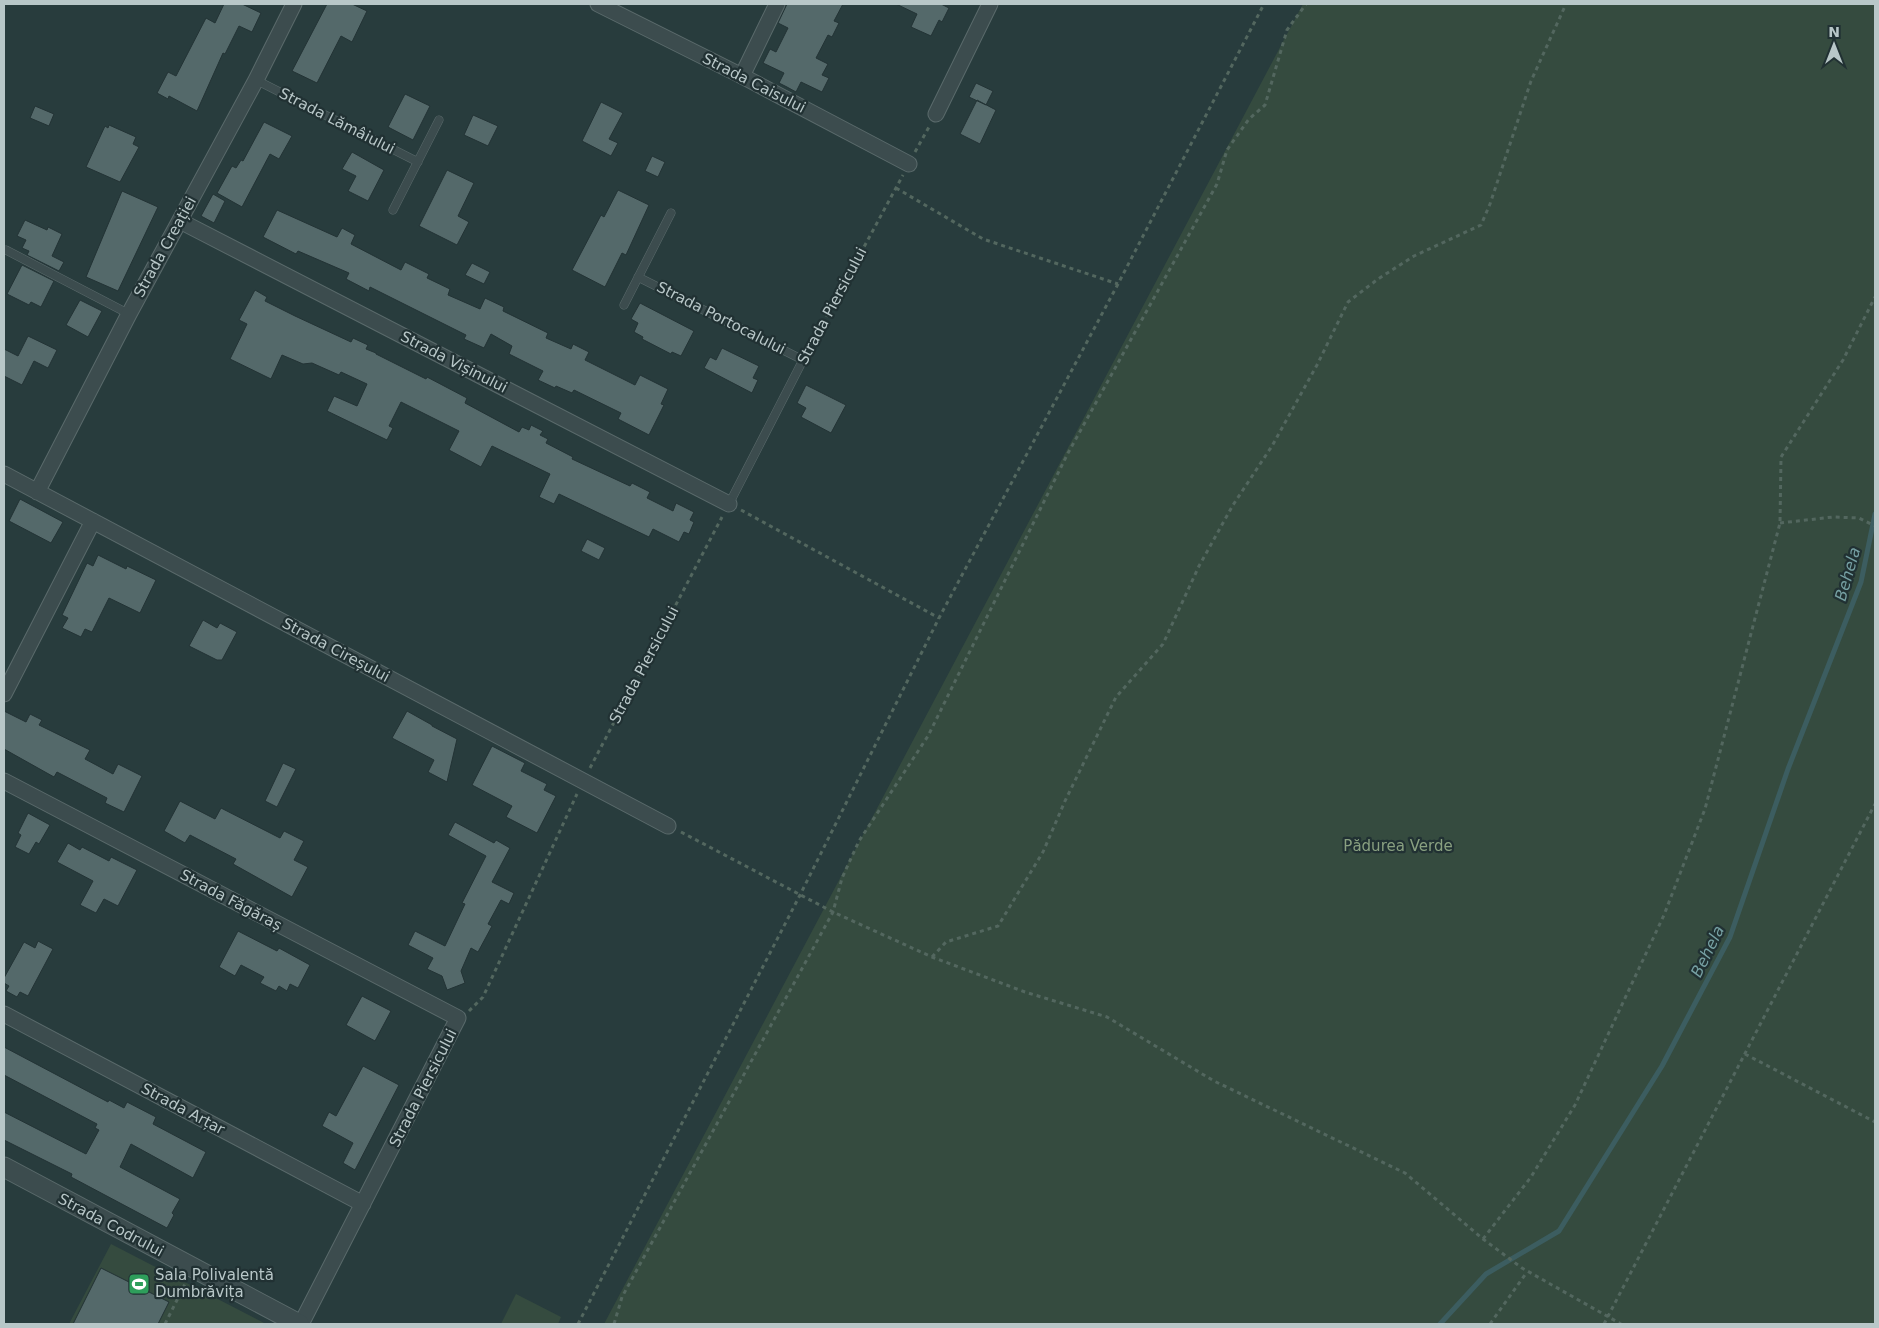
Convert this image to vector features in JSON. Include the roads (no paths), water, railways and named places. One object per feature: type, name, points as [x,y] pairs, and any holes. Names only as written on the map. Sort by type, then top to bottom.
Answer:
[{"type":"street","name":"Strada Creației","points":[[37,492],[129,314],[256,80],[294,4]]},
{"type":"street","name":"Strada Caisului","points":[[598,4],[742,76],[909,164]]},
{"type":"street","points":[[742,76],[777,4]]},
{"type":"street","points":[[936,114],[990,4]]},
{"type":"street","name":"Strada Vișinului","points":[[180,221],[729,504]]},
{"type":"street","name":"Strada Cireșului","points":[[4,474],[668,826]]},
{"type":"street","points":[[4,694],[93,521]]},
{"type":"street","name":"Strada Făgăraș","points":[[4,781],[458,1018]]},
{"type":"street","name":"Strada Arțar","points":[[4,1014],[363,1204]]},
{"type":"street","name":"Strada Piersicului","points":[[300,1324],[458,1018]]},
{"type":"street","name":"Strada Codrului","points":[[4,1167],[300,1324]]},
{"type":"lane","name":"Strada Lămâiului","points":[[256,80],[418,162]]},
{"type":"lane","points":[[393,210],[439,120]]},
{"type":"lane","name":"Strada Portocalului","points":[[624,305],[671,213]]},
{"type":"lane","points":[[6,250],[129,314]]},
{"type":"lane","name":"Strada Portocalului","points":[[638,277],[804,360]]},
{"type":"lane","name":"Strada Piersicului","points":[[729,504],[804,360]]},
{"type":"waterway","name":"Behela","points":[[1440,1324],[1486,1274],[1559,1231],[1662,1066],[1730,937],[1788,769],[1861,582],[1875,514]]},
{"type":"place","name":"Sala Polivalentă Dumbrăvița","points":[[139,1284]]},
{"type":"park label","name":"Pădurea Verde","points":[[1398,846]]}]
